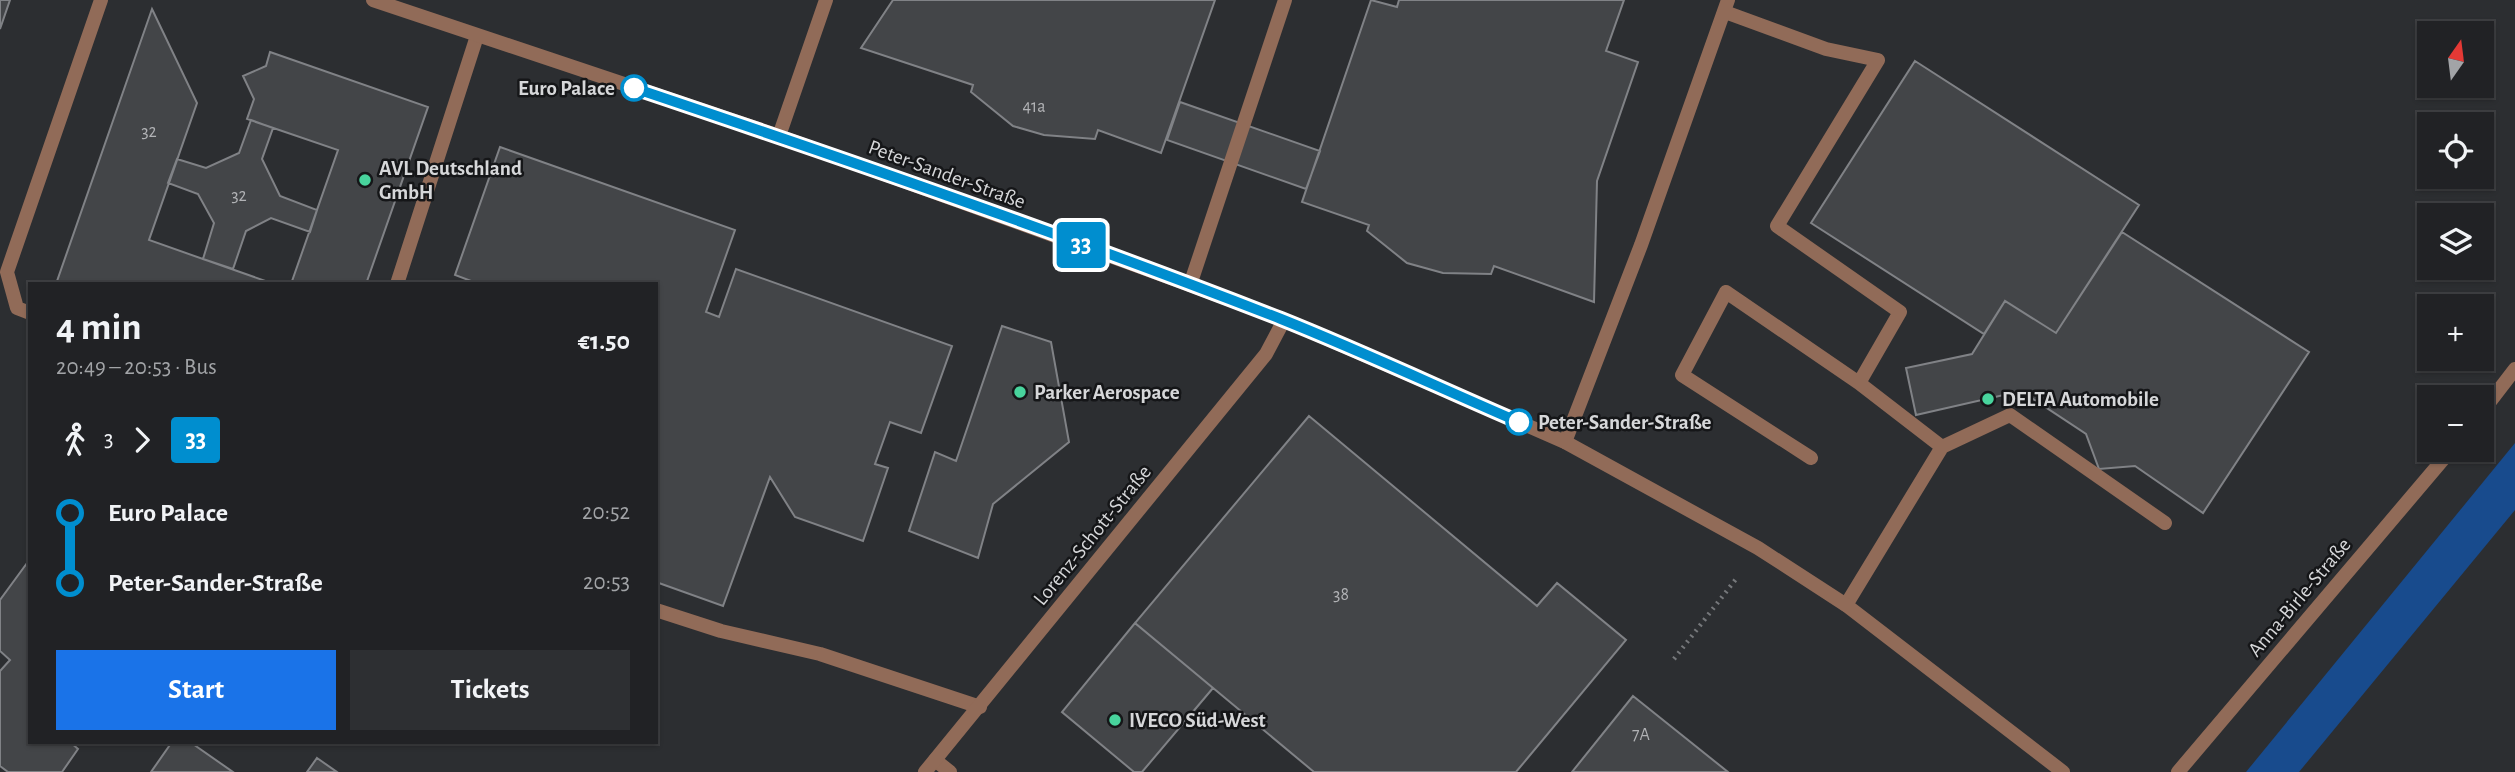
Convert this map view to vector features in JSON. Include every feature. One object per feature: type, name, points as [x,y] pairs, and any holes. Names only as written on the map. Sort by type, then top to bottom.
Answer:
[{"type":"street","points":[[28,312],[17,309],[7,272],[101,0]]},
{"type":"street","name":"Peter-Sander-Straße","points":[[373,0],[779,136],[1190,285],[1284,320],[1565,442],[1758,548],[1846,605],[2063,772]]},
{"type":"street","points":[[779,136],[827,0]]},
{"type":"street","points":[[1190,285],[1285,0]]},
{"type":"street","points":[[1565,442],[1641,245],[1727,6],[1826,49],[1878,60],[1777,226],[1900,312],[1859,383]]},
{"type":"street","points":[[398,282],[477,36]]},
{"type":"street","points":[[1811,458],[1682,375],[1726,292],[1859,383],[1942,447]]},
{"type":"street","name":"Lorenz-Schott-Straße","points":[[925,772],[1266,354],[1284,320]]},
{"type":"street","points":[[2494,396],[2515,369]]},
{"type":"street","points":[[1846,605],[1942,447],[2010,415],[2165,523]]},
{"type":"street","name":"Anna-Birle-Straße","points":[[2178,772],[2441,462]]},
{"type":"street","points":[[658,611],[722,631],[820,654],[979,707]]},
{"type":"street","points":[[935,760],[950,772]]},
{"type":"path","points":[[1674,659],[1736,579]]},
{"type":"shaded area","points":[[2515,443],[2515,510],[2299,772],[2246,772]]},
{"type":"building","points":[[0,0],[10,0],[0,29]]},
{"type":"building","points":[[893,0],[1215,0],[1161,153],[1098,130],[1095,139],[1044,135],[1013,126],[971,92],[973,85],[861,48]]},
{"type":"building","points":[[1371,0],[1397,7],[1399,0],[1624,0],[1606,51],[1638,62],[1597,181],[1594,302],[1494,266],[1491,274],[1443,273],[1407,263],[1367,231],[1369,225],[1302,202]]},
{"type":"building","points":[[152,9],[197,103],[149,240],[268,282],[57,282]]},
{"type":"building","name":"AVL Deutschland GmbH","points":[[270,52],[428,107],[367,282],[292,282],[338,150],[247,119],[254,99],[243,76],[266,66]]},
{"type":"building","points":[[1915,61],[2139,205],[2056,333],[2005,301],[1984,334],[1811,223]]},
{"type":"building","points":[[1180,102],[1320,151],[1306,189],[1167,140]]},
{"type":"building","points":[[251,120],[273,128],[262,159],[280,196],[317,210],[310,232],[271,218],[246,231],[233,269],[203,259],[214,223],[198,194],[168,183],[177,159],[206,168],[239,153]]},
{"type":"building","points":[[500,147],[735,230],[706,312],[719,317],[736,269],[952,346],[921,433],[890,422],[875,464],[888,468],[863,541],[795,517],[770,477],[723,606],[658,583],[658,282],[474,282],[455,275]]},
{"type":"building","points":[[2122,232],[2309,352],[2203,513],[2135,466],[2099,469],[2086,434],[2021,391],[1916,415],[1906,368],[1972,354],[2005,301],[2056,333]]},
{"type":"building","name":"Parker Aerospace","points":[[1002,326],[1051,342],[1069,442],[993,504],[978,558],[909,531],[935,452],[956,461]]},
{"type":"building","points":[[1309,416],[1537,606],[1557,583],[1626,640],[1516,772],[1314,772],[1135,623]]},
{"type":"building","points":[[28,562],[28,744],[72,744],[78,749],[62,772],[8,772],[0,766],[0,671],[10,660],[0,651],[0,600]]},
{"type":"building","points":[[1135,623],[1213,688],[1142,772],[1134,772],[1062,712]]},
{"type":"building","points":[[1633,696],[1728,772],[1572,772]]},
{"type":"building","points":[[171,744],[193,744],[233,772],[151,772]]},
{"type":"building","points":[[317,758],[337,772],[307,772]]},
{"type":"bus line","name":"33","points":[[634,88],[779,136],[1284,320],[1519,422]]},
{"type":"place","name":"Euro Palace","points":[[634,88]]},
{"type":"place","name":"AVL Deutschland GmbH","points":[[365,180]]},
{"type":"place","name":"Parker Aerospace","points":[[1020,392]]},
{"type":"place","name":"DELTA Automobile","points":[[1988,399]]},
{"type":"place","name":"Peter-Sander-Straße","points":[[1519,422]]},
{"type":"place","name":"IVECO Süd-West","points":[[1115,720]]}]
